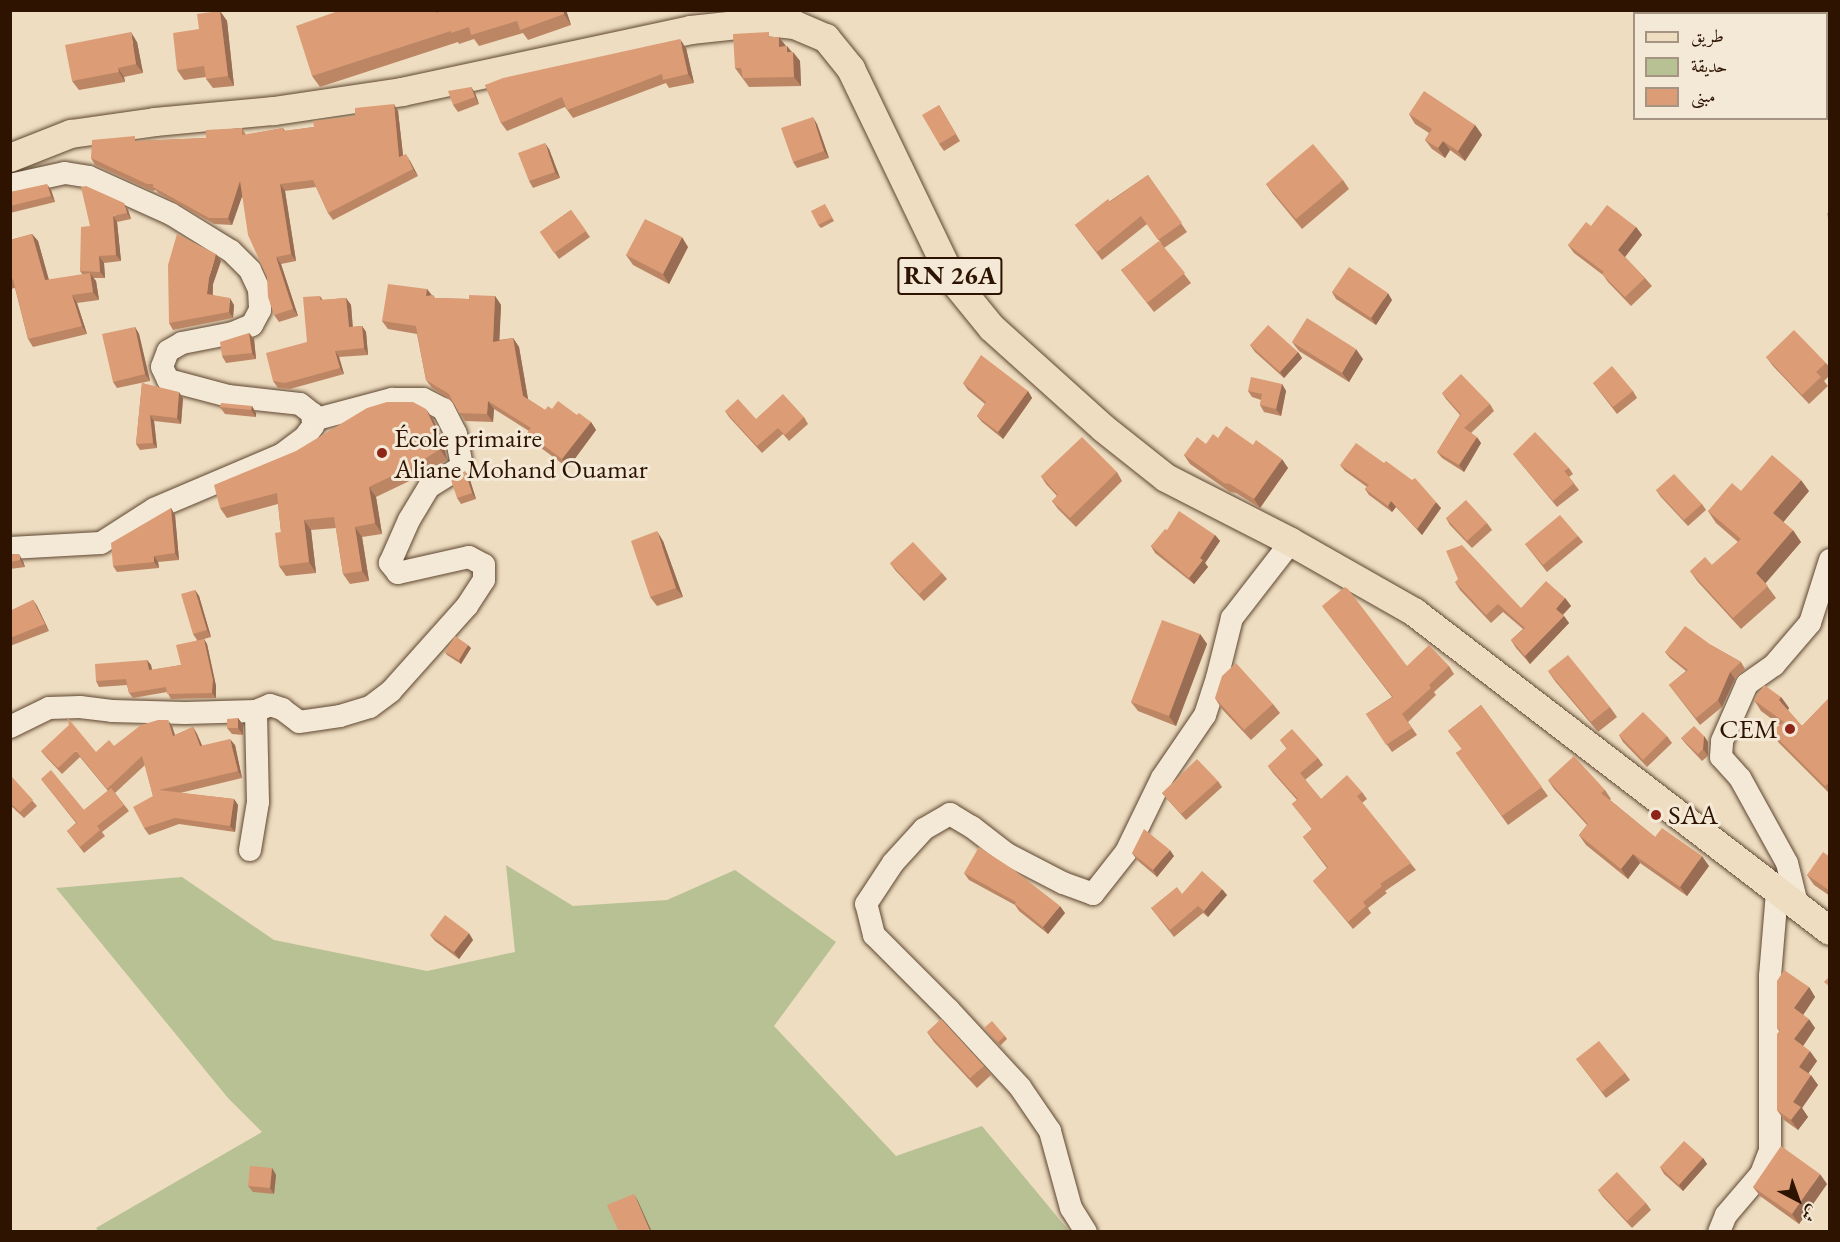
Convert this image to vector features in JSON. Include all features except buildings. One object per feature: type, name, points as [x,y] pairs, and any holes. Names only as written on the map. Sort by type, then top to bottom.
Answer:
[{"type":"main road","name":"RN 26A","points":[[10,158],[70,134],[155,122],[274,111],[402,93],[691,30],[766,22],[795,25],[826,38],[851,69],[951,279],[992,328],[1103,428],[1166,478],[1291,542],[1414,612],[1830,931]]},
{"type":"street","points":[[10,185],[66,173],[89,177],[171,214],[231,251],[250,270],[259,289],[260,310],[252,325],[233,333],[182,343],[168,351],[162,367],[168,380],[228,396],[300,404],[312,414],[313,420],[313,426],[305,437],[281,455],[154,509],[101,543],[10,548]]},
{"type":"street","points":[[10,727],[49,708],[80,707],[112,711],[185,713],[256,711],[270,705],[282,709],[299,722],[340,716],[370,707],[391,691],[466,606],[484,580],[484,565],[470,556],[398,573],[390,563],[409,520],[429,487],[462,466],[456,434],[443,409],[423,399],[392,399],[313,420]]},
{"type":"street","points":[[1086,1232],[1071,1208],[1050,1131],[1020,1087],[949,1010],[874,935],[866,904],[893,863],[924,829],[950,814],[972,827],[1007,854],[1063,884],[1094,894],[1126,852],[1162,778],[1205,715],[1232,618],[1291,542]]},
{"type":"street","points":[[1719,1232],[1726,1215],[1761,1174],[1770,1151],[1770,976],[1788,900],[1787,863],[1740,778],[1721,757],[1722,741],[1747,684],[1774,665],[1810,623],[1830,560]]},
{"type":"street","points":[[250,850],[258,802],[256,711]]},
{"type":"green space","points":[[506,865],[573,906],[667,900],[735,870],[836,942],[774,1026],[896,1156],[982,1126],[1069,1231],[98,1231],[96,1228],[262,1132],[228,1098],[56,888],[182,877],[274,940],[427,971],[515,952]]},
{"type":"place","name":"École primaire Aliane Mohand Ouamar","points":[[382,453]]},
{"type":"place","name":"CEM","points":[[1790,729]]},
{"type":"place","name":"SAA","points":[[1656,815]]}]
